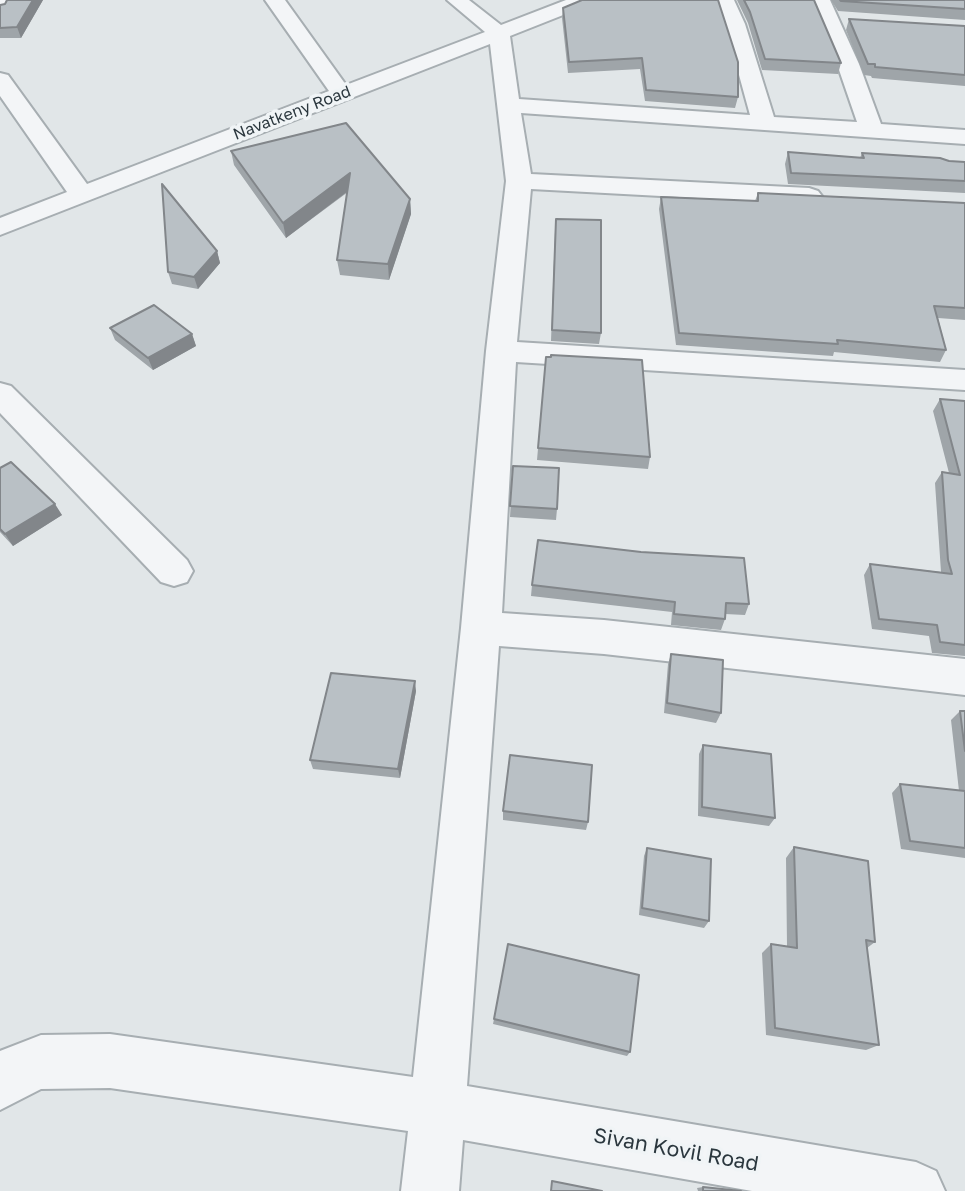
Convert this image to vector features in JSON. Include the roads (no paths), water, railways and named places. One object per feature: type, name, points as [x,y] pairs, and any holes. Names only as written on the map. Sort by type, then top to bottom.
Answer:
[{"type":"street","points":[[0,9],[5,0]]},
{"type":"street","points":[[275,0],[342,94]]},
{"type":"street","points":[[430,1191],[481,628],[501,351],[519,181],[499,33],[457,0]]},
{"type":"street","name":"Navatkeny Road","points":[[0,227],[584,0]]},
{"type":"street","points":[[724,0],[735,24],[764,123]]},
{"type":"street","points":[[825,10],[872,131]]},
{"type":"street","points":[[825,10],[856,22]]},
{"type":"street","points":[[0,80],[82,195]]},
{"type":"street","points":[[509,105],[965,137]]},
{"type":"street","points":[[519,181],[840,197]]},
{"type":"street","points":[[501,351],[965,380]]},
{"type":"street","points":[[0,394],[174,571]]},
{"type":"street","points":[[481,628],[618,638],[965,677]]},
{"type":"street","name":"Sivan Kovil Road","points":[[0,1083],[8,1075],[41,1062],[110,1061],[436,1108],[916,1191]]}]
